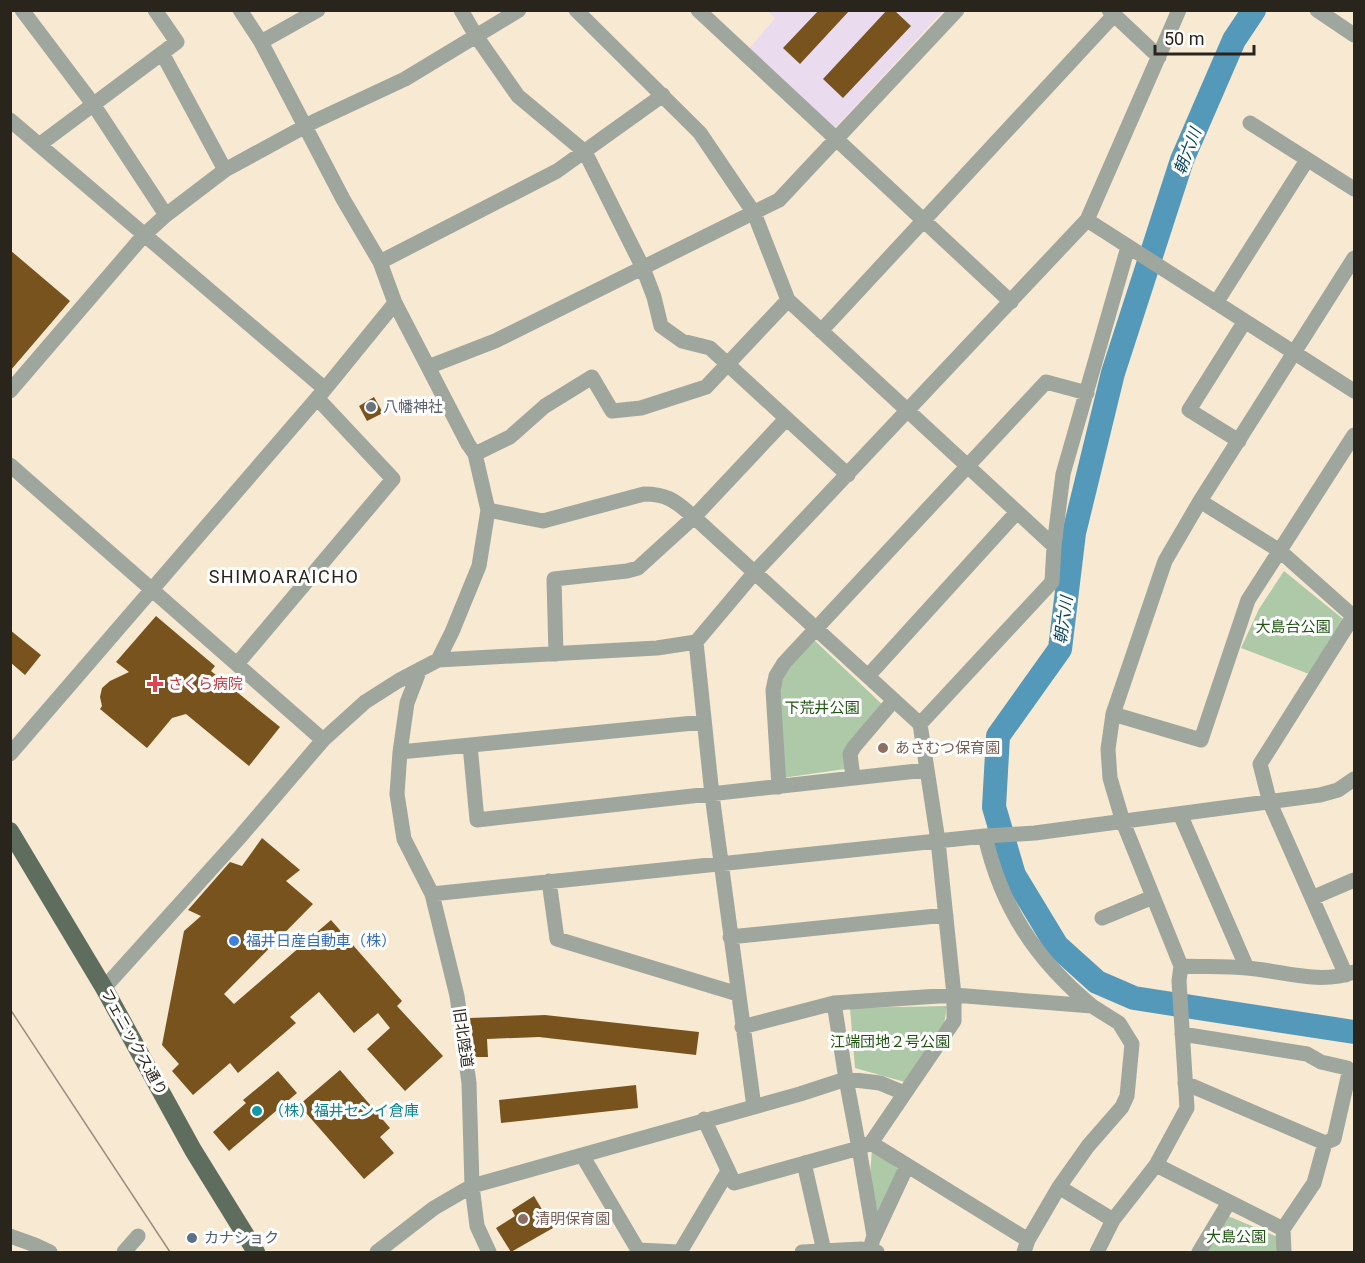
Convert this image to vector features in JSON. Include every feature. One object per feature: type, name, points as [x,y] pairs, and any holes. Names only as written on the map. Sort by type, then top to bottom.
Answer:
[{"type":"main road","name":"フェニックス通り","points":[[10,831],[104,988],[194,1150],[256,1252]]},
{"type":"street","points":[[39,145],[177,42],[155,10]]},
{"type":"street","points":[[240,10],[261,42],[343,200],[380,262],[395,303],[475,454],[488,510],[479,566],[438,660]]},
{"type":"street","points":[[261,42],[300,14],[318,10]]},
{"type":"street","points":[[461,10],[476,36],[518,96],[585,152],[643,268],[654,297],[661,326],[682,341],[710,348],[848,475]]},
{"type":"street","points":[[10,391],[144,235],[166,215],[225,170],[306,127],[405,79],[519,10]]},
{"type":"street","points":[[576,10],[700,133],[754,213],[788,300],[1054,546]]},
{"type":"street","points":[[698,10],[1011,302]]},
{"type":"street","points":[[428,367],[495,341],[779,200],[957,10]]},
{"type":"street","points":[[104,988],[240,837],[323,740],[365,702],[420,669],[438,660],[657,648],[696,642],[755,573],[1087,220],[1179,10]]},
{"type":"street","points":[[1317,10],[1354,35]]},
{"type":"street","points":[[27,12],[93,105],[166,215]]},
{"type":"street","points":[[821,331],[1112,13],[1159,57]]},
{"type":"street","points":[[162,53],[225,170]]},
{"type":"street","points":[[380,262],[557,171],[663,95]]},
{"type":"street","points":[[10,120],[144,235],[321,393],[393,479],[237,664]]},
{"type":"street","points":[[1250,123],[1354,189]]},
{"type":"street","points":[[1216,303],[1307,160]]},
{"type":"street","points":[[1087,220],[1354,391]]},
{"type":"street","points":[[920,724],[1052,582],[1063,474],[1130,248]]},
{"type":"street","points":[[1097,1252],[1113,1220],[1156,1166],[1187,1108],[1180,973],[1123,822],[1110,778],[1108,749],[1113,714],[1165,561],[1200,501],[1354,258]]},
{"type":"street","points":[[475,454],[510,437],[545,406],[592,377],[612,411],[641,408],[706,387],[726,363],[788,300]]},
{"type":"street","points":[[10,754],[321,393],[395,303]]},
{"type":"street","points":[[1239,441],[1189,410],[1245,321]]},
{"type":"street","points":[[779,787],[773,690],[776,676],[783,663],[1046,382],[1087,393]]},
{"type":"street","points":[[556,654],[554,579],[627,572],[638,568],[694,517],[786,418]]},
{"type":"street","points":[[1113,714],[1201,740],[1248,600],[1354,435]]},
{"type":"street","points":[[10,465],[323,740]]},
{"type":"street","points":[[488,510],[543,521],[644,494],[660,494],[674,501],[694,517],[920,724],[938,841],[954,995],[954,1021],[904,1094],[865,1145],[734,1183],[704,1119]]},
{"type":"street","points":[[1180,973],[1246,968],[1316,978],[1350,974],[1312,898],[1270,803],[1260,764],[1354,616],[1280,551],[1200,501]]},
{"type":"street","points":[[868,676],[1017,512]]},
{"type":"street","points":[[696,642],[712,795],[754,1107]]},
{"type":"street","name":"旧北陸道","points":[[420,669],[407,703],[397,794],[404,839],[432,894],[456,996],[469,1083],[472,1186],[477,1226],[489,1252]]},
{"type":"street","points":[[853,777],[850,754],[894,700]]},
{"type":"street","points":[[400,752],[704,722]]},
{"type":"street","points":[[470,745],[477,820],[926,770]]},
{"type":"street","points":[[432,894],[1123,822],[1320,795],[1338,790],[1354,779]]},
{"type":"street","points":[[1180,814],[1246,968]]},
{"type":"street","points":[[865,1145],[908,1166],[1026,1246],[1059,1187],[1088,1146],[1122,1107],[1127,1096],[1132,1044],[1119,1023],[1068,987],[1043,960],[1017,922],[991,861],[989,836]]},
{"type":"street","points":[[1312,898],[1354,880]]},
{"type":"street","points":[[549,882],[557,939],[738,994]]},
{"type":"street","points":[[1102,918],[1153,897]]},
{"type":"street","points":[[730,937],[946,915]]},
{"type":"street","points":[[742,1027],[834,1003],[954,995],[1092,1006]]},
{"type":"street","points":[[834,1003],[846,1079],[865,1145],[872,1249]]},
{"type":"street","points":[[1182,1029],[1307,1054],[1321,1062],[1347,1068],[1350,1073],[1334,1139],[1324,1143],[1185,1083]]},
{"type":"street","points":[[377,1252],[434,1208],[472,1186],[846,1079],[880,1083],[904,1094]]},
{"type":"street","points":[[1284,1252],[1283,1229],[1314,1183],[1324,1143]]},
{"type":"street","points":[[582,1155],[636,1251],[679,1252],[728,1171]]},
{"type":"street","points":[[804,1163],[824,1251]]},
{"type":"street","points":[[872,1249],[908,1166]]},
{"type":"street","points":[[1156,1166],[1283,1229]]},
{"type":"street","points":[[1059,1187],[1113,1220]]},
{"type":"street","points":[[1199,1252],[1229,1202]]},
{"type":"street","points":[[10,1236],[50,1252]]},
{"type":"street","points":[[124,1252],[138,1236]]},
{"type":"street","points":[[802,1252],[872,1249]]},
{"type":"shaded area","points":[[768,11],[943,11],[835,128],[747,51],[775,18]]},
{"type":"green space","name":"大島台公園","points":[[1284,571],[1343,619],[1309,674],[1241,648],[1259,609]]},
{"type":"green space","name":"下荒井公園","points":[[813,639],[886,708],[845,769],[782,778],[777,689],[783,672]]},
{"type":"green space","name":"江端団地２号公園","points":[[947,1006],[944,1025],[905,1082],[855,1068],[850,1008]]},
{"type":"green space","points":[[872,1150],[898,1169],[875,1226],[869,1186]]},
{"type":"green space","name":"大島公園","points":[[1228,1216],[1280,1238],[1278,1252],[1206,1252]]},
{"type":"building","points":[[819,10],[850,10],[800,64],[783,48]]},
{"type":"building","points":[[887,10],[894,10],[911,26],[843,98],[823,79]]},
{"type":"building","points":[[10,250],[70,301],[10,371]]},
{"type":"building","points":[[374,397],[383,413],[367,421],[359,406]]},
{"type":"building","points":[[156,616],[215,666],[211,671],[280,727],[249,766],[186,714],[172,718],[147,748],[100,709],[102,688],[110,681],[129,672],[116,662]]},
{"type":"building","points":[[10,630],[41,655],[25,675],[10,662]]},
{"type":"building","points":[[262,838],[300,870],[286,881],[313,904],[224,994],[234,1004],[331,920],[402,1001],[397,1006],[443,1056],[405,1091],[367,1049],[390,1028],[378,1013],[354,1033],[319,992],[290,1017],[296,1023],[238,1073],[230,1063],[193,1095],[172,1071],[179,1064],[162,1045],[184,931],[201,916],[188,910],[230,862],[242,866]]},
{"type":"building","points":[[545,1015],[699,1032],[696,1055],[539,1037],[487,1039],[488,1057],[475,1057],[470,1018]]},
{"type":"building","points":[[340,1070],[390,1128],[380,1137],[394,1153],[364,1179],[299,1105]]},
{"type":"building","name":"（株）福井センイ倉庫","points":[[278,1071],[297,1093],[229,1151],[213,1132],[246,1103],[243,1100]]},
{"type":"building","points":[[636,1085],[638,1108],[501,1123],[499,1100]]},
{"type":"building","points":[[534,1196],[553,1228],[511,1252],[496,1228],[515,1216],[512,1210]]},
{"type":"waterway","name":"朝六川","points":[[1254,10],[1234,40],[1182,160],[1113,373],[1074,533],[1060,649],[998,736],[994,807],[1014,875],[1057,946],[1097,982],[1134,998],[1354,1032]]},
{"type":"tram line","points":[[10,1009],[170,1252]]},
{"type":"place","name":"八幡神社","points":[[371,407]]},
{"type":"place","name":"さくら病院","points":[[155,684]]},
{"type":"place","name":"あさむつ保育園","points":[[883,748]]},
{"type":"place","name":"福井日産自動車（株）","points":[[234,941]]},
{"type":"place","name":"（株）福井センイ倉庫","points":[[257,1111]]},
{"type":"place","name":"清明保育園","points":[[523,1219]]},
{"type":"place","name":"カナショク","points":[[192,1238]]},
{"type":"district","name":"SHIMOARAICHO","points":[[284,577]]}]
